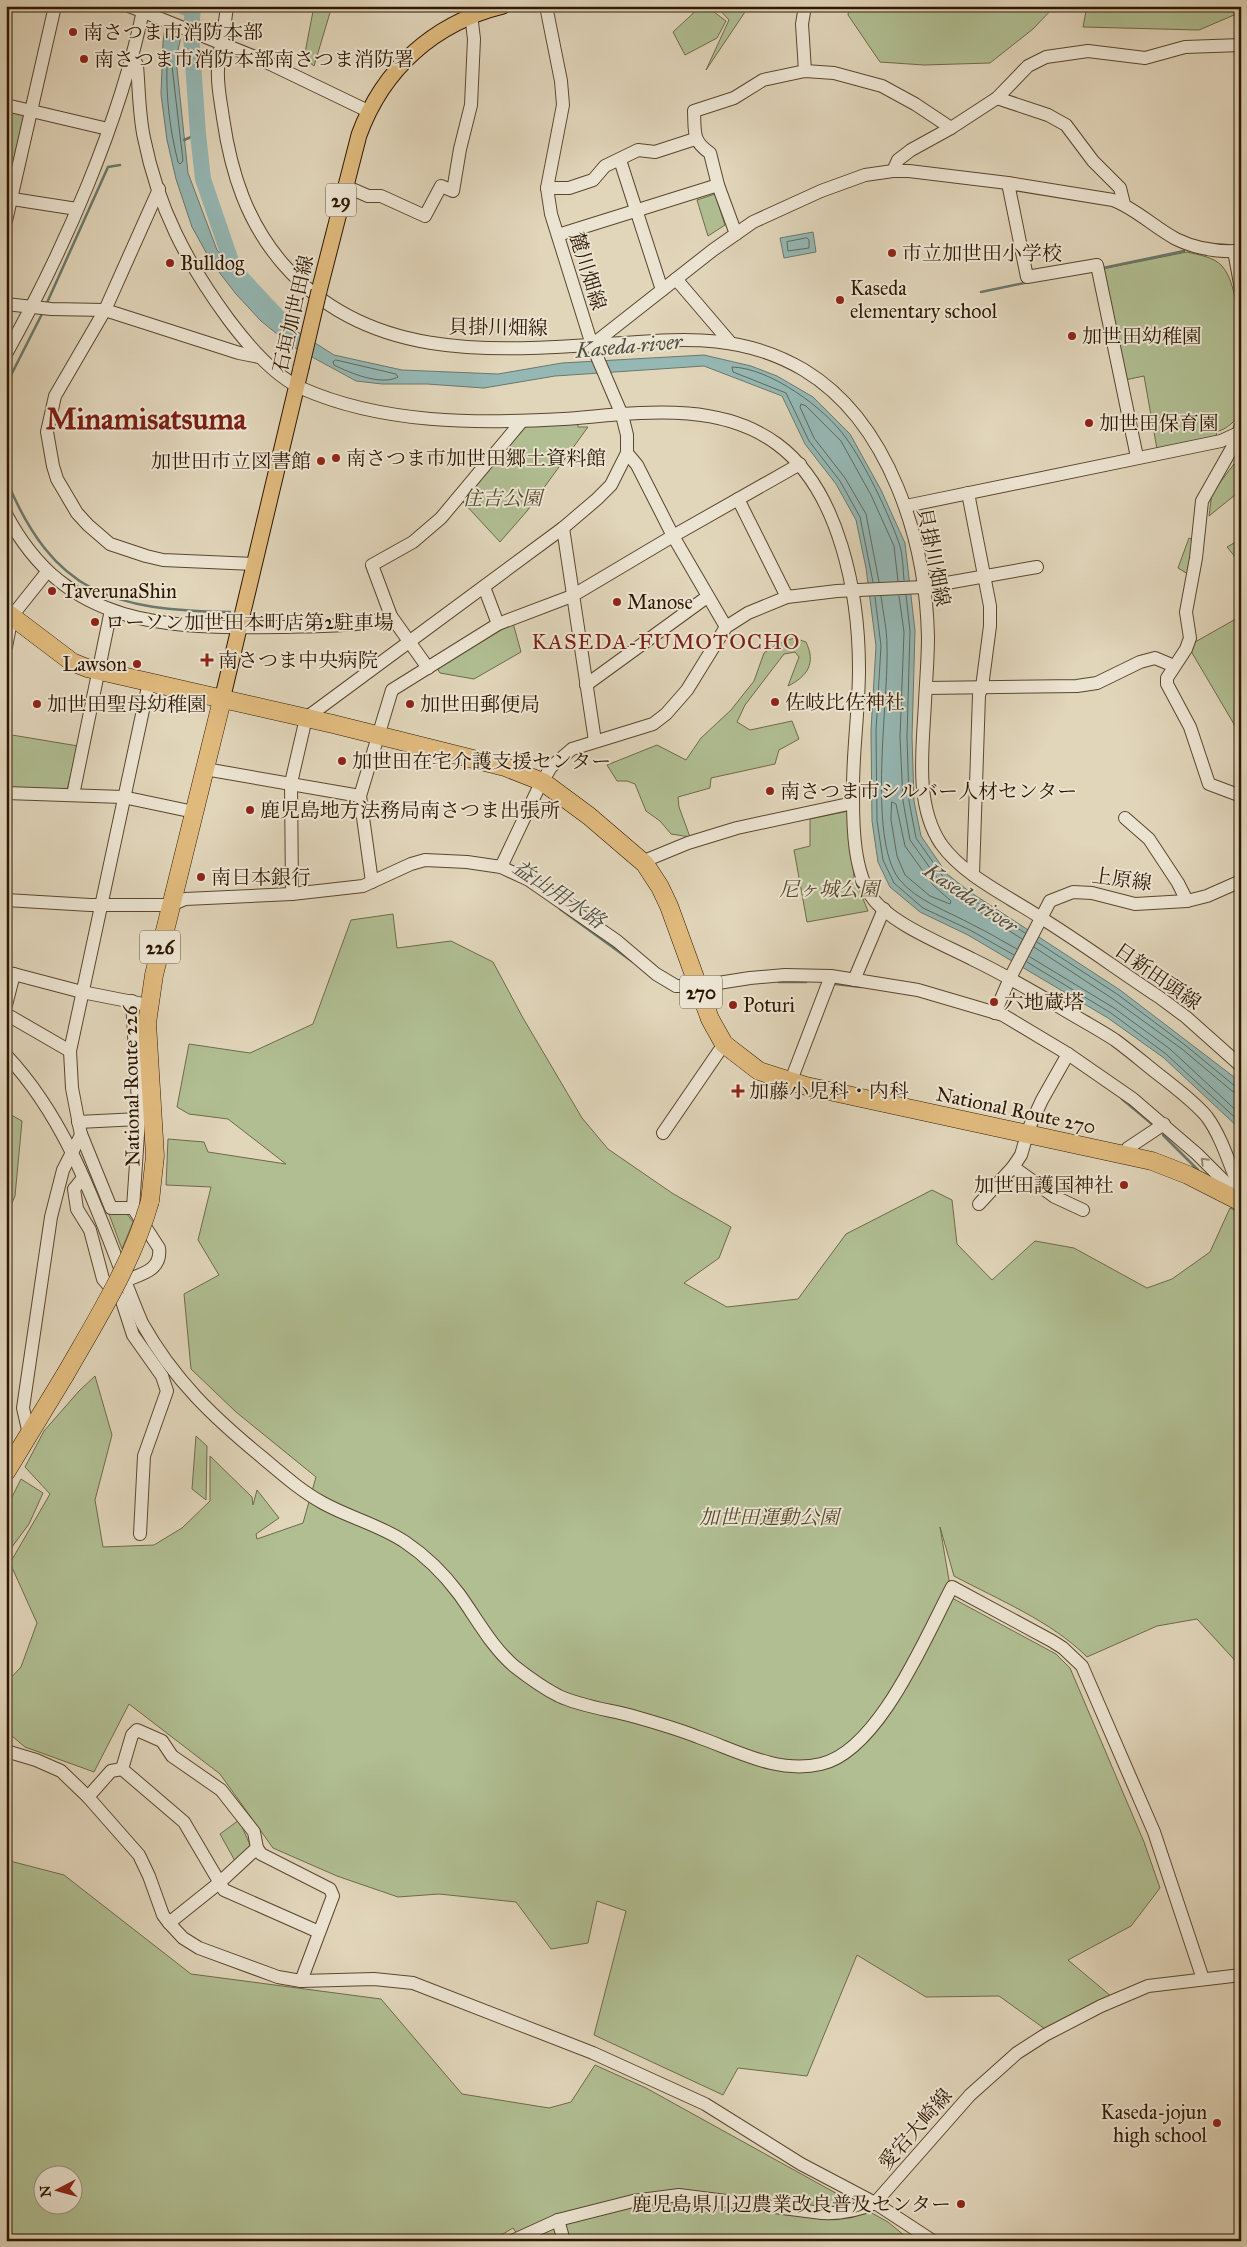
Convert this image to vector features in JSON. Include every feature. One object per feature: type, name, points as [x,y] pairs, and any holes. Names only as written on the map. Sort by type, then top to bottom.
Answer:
[{"type":"highway","name":"National Route 270","points":[[9,614],[72,662],[97,671],[377,735],[505,767],[542,782],[612,835],[644,864],[660,887],[669,906],[710,1019],[724,1044],[759,1071],[790,1082],[1152,1161],[1238,1198]]},
{"type":"highway","name":"National Route 226","points":[[6,1472],[129,1261],[150,1201],[155,1156],[147,1023],[140,1003],[171,905],[222,700]]},
{"type":"main road","name":"石垣加世田線","points":[[222,700],[345,186],[368,111],[389,78],[412,54],[470,11],[502,6]]},
{"type":"street","points":[[6,221],[9,199],[55,6]]},
{"type":"street","points":[[129,6],[146,11],[220,42],[368,111]]},
{"type":"street","name":"貝掛川畑線","points":[[227,6],[220,42],[218,71],[226,138],[235,179],[248,212],[273,252],[290,272],[339,311],[409,340],[466,349],[593,347],[686,338],[729,341],[781,358],[804,370],[826,386],[865,428],[885,462],[906,506],[919,558],[928,637],[922,768],[928,815],[942,846],[973,874],[1042,921]]},
{"type":"street","name":"麓川畑線","points":[[546,6],[561,80],[563,112],[547,188],[551,214],[593,347],[621,412],[627,434],[627,453]]},
{"type":"street","points":[[805,6],[802,24],[805,71]]},
{"type":"street","points":[[6,354],[35,308],[78,209],[108,129],[146,11]]},
{"type":"street","points":[[345,186],[368,196],[381,196],[425,216],[441,186],[453,191],[460,149],[471,105],[474,39],[470,11]]},
{"type":"street","points":[[893,170],[898,160],[911,150],[951,128],[997,98],[1028,66],[1046,57],[1088,52],[1145,58],[1185,47],[1241,45]]},
{"type":"street","points":[[132,56],[137,65],[144,137],[172,228],[184,253],[212,298],[259,357],[297,386],[360,408],[441,419],[522,421],[621,412],[695,414],[731,421],[770,440],[800,464],[821,496],[834,522],[855,591],[859,671],[853,764],[853,803],[858,859],[864,880],[872,897],[904,924],[1011,975],[1114,1040],[1171,1084],[1207,1117],[1223,1149],[1238,1198]]},
{"type":"street","points":[[736,234],[718,186],[710,153],[699,146],[696,139],[694,111],[734,98],[763,80],[805,71],[834,73],[882,86],[915,104],[951,128]]},
{"type":"street","points":[[997,98],[1048,115],[1066,125],[1093,161],[1120,188],[1124,204]]},
{"type":"street","points":[[6,105],[108,129]]},
{"type":"street","points":[[547,188],[569,188],[593,180],[605,166],[638,150],[655,152],[696,139]]},
{"type":"street","points":[[620,160],[662,290]]},
{"type":"street","points":[[593,347],[676,279],[753,222],[829,188],[865,175],[893,170],[1008,183],[1086,195],[1124,204],[1175,238],[1192,246],[1223,252],[1237,252],[1241,289]]},
{"type":"street","points":[[1008,183],[1027,277],[1097,265],[1137,457]]},
{"type":"street","points":[[558,235],[718,186]]},
{"type":"street","points":[[159,189],[105,310],[55,396],[47,432],[53,466],[64,492],[77,513],[110,544],[163,560],[253,567]]},
{"type":"street","points":[[9,199],[78,209]]},
{"type":"street","points":[[676,279],[729,341]]},
{"type":"street","points":[[6,304],[51,310],[105,310],[239,353],[259,357]]},
{"type":"street","points":[[428,668],[391,616],[372,565],[413,542],[441,518],[522,421]]},
{"type":"street","points":[[906,506],[1221,440],[1238,430]]},
{"type":"street","points":[[1238,430],[1232,448],[1202,501],[1196,558],[1186,612],[1190,638],[1186,649],[1174,666],[1166,684],[1190,727],[1209,784],[1241,796]]},
{"type":"street","points":[[292,894],[291,783],[306,718],[563,528],[611,485],[627,453],[637,465],[672,536],[726,627]]},
{"type":"street","points":[[372,882],[360,796],[392,690],[498,624],[572,596],[672,536],[800,464]]},
{"type":"street","points":[[968,493],[990,606],[990,626],[982,687],[979,695],[973,874]]},
{"type":"street","points":[[738,499],[787,597]]},
{"type":"street","points":[[6,514],[27,548],[46,572],[79,596],[111,610],[151,620],[240,625],[327,625],[374,621],[391,616]]},
{"type":"street","points":[[563,528],[595,741]]},
{"type":"street","points":[[501,867],[542,782],[551,767],[561,757],[572,750],[595,741],[653,724],[666,714],[687,690],[726,627],[763,605],[787,597],[921,587],[1037,566]]},
{"type":"street","points":[[6,647],[9,614],[46,572]]},
{"type":"street","points":[[484,588],[498,624]]},
{"type":"street","points":[[586,685],[707,597]]},
{"type":"street","points":[[72,795],[111,610]]},
{"type":"street","points":[[926,688],[1077,686],[1096,683],[1140,662],[1155,658],[1174,666]]},
{"type":"street","points":[[133,1208],[111,1208],[79,1128],[71,1073],[70,1051],[149,682]]},
{"type":"street","points":[[205,769],[360,796]]},
{"type":"street","points":[[6,793],[123,797],[194,812]]},
{"type":"street","points":[[644,864],[649,859],[688,843],[737,828],[853,803]]},
{"type":"street","points":[[1125,818],[1149,839],[1174,876],[1187,901]]},
{"type":"street","points":[[6,900],[100,905],[171,905],[185,899],[292,894],[363,886],[411,864],[425,860],[467,862],[501,867],[529,880],[617,941],[660,976],[676,986],[699,986],[785,975],[830,976],[918,990],[1003,1015],[1068,1054],[1133,1099],[1164,1124],[1226,1183],[1238,1198]]},
{"type":"street","name":"上原線","points":[[995,1013],[1011,975],[1042,921],[1050,901],[1073,892],[1092,893],[1135,904],[1187,901],[1207,896],[1241,881]]},
{"type":"street","points":[[854,980],[884,909]]},
{"type":"street","name":"日新田頭線","points":[[1042,921],[1159,997],[1186,1017],[1241,1066]]},
{"type":"street","points":[[6,1005],[10,973],[82,992],[140,1003],[139,1119],[133,1208],[159,1248],[160,1255],[158,1263],[154,1268],[124,1282]]},
{"type":"street","points":[[790,1082],[830,976]]},
{"type":"street","points":[[6,1014],[70,1051]]},
{"type":"street","points":[[663,1133],[724,1044]]},
{"type":"street","points":[[979,1204],[1013,1167],[1021,1155],[1042,1100],[1068,1054]]},
{"type":"street","points":[[6,1055],[39,1094],[72,1150],[124,1282],[154,1343],[178,1379],[196,1399],[293,1484],[329,1506],[381,1528],[405,1542],[425,1558],[449,1581],[502,1654],[535,1682],[559,1696],[688,1733],[757,1760],[776,1765],[822,1764],[844,1755],[883,1713],[952,1587],[1063,1648],[1082,1666],[1154,1832],[1203,1979]]},
{"type":"street","points":[[79,1128],[139,1119]]},
{"type":"street","points":[[1123,1154],[1128,1148],[1164,1124]]},
{"type":"street","points":[[29,1434],[23,1408],[51,1217],[63,1170],[79,1128]]},
{"type":"street","points":[[1013,1167],[1055,1197],[1083,1210]]},
{"type":"street","points":[[83,1178],[74,1190],[77,1209],[90,1230],[103,1280],[122,1301],[132,1335],[162,1376],[167,1391],[144,1456],[140,1534]]},
{"type":"street","points":[[122,1769],[132,1735],[137,1730],[162,1741],[172,1756],[221,1790],[254,1832],[257,1848],[261,1854],[330,1889],[333,1896],[301,1981]]},
{"type":"street","points":[[6,1752],[36,1760],[61,1771],[88,1796],[139,1855],[163,1915],[183,1938],[199,1948],[254,1970],[301,1981],[394,1979],[413,1983],[593,2053],[696,2100],[801,2164],[875,2203],[933,2241]]},
{"type":"street","points":[[88,1796],[111,1771],[122,1769]]},
{"type":"street","points":[[122,1769],[184,1822],[224,1890],[318,1932]]},
{"type":"street","points":[[169,1922],[219,1883],[257,1848]]},
{"type":"street","name":"愛宕大崎線","points":[[512,2241],[558,2220],[633,2201],[679,2195],[836,2214],[858,2210],[875,2203],[970,2095],[1017,2053],[1044,2035],[1148,1986],[1241,1975]]},
{"type":"street","points":[[558,2220],[564,2241]]},
{"type":"green space","points":[[314,6],[332,6],[314,66],[304,58]]},
{"type":"green space","points":[[701,6],[706,6],[726,21],[717,38],[685,55],[673,32]]},
{"type":"green space","points":[[716,6],[749,6],[706,70],[729,20]]},
{"type":"green space","points":[[849,6],[1055,6],[1033,29],[990,63],[924,65],[880,62],[848,15]]},
{"type":"green space","points":[[1087,6],[1241,6],[1241,12],[1199,30],[1083,27]]},
{"type":"green space","points":[[6,108],[23,112],[25,116],[6,193]]},
{"type":"green space","points":[[715,194],[725,225],[708,236],[697,200]]},
{"type":"green space","points":[[1187,252],[1215,260],[1219,263],[1228,276],[1233,289],[1239,322],[1241,404],[1237,418],[1228,427],[1216,432],[1217,436],[1157,449],[1144,376],[1125,380],[1102,269]]},
{"type":"green space","name":"住吉公園","points":[[578,422],[578,427],[588,427],[527,511],[500,542],[463,502],[526,425]]},
{"type":"green space","points":[[1234,464],[1241,469],[1241,500],[1235,495],[1209,516],[1212,493]]},
{"type":"green space","points":[[1189,538],[1194,540],[1188,574],[1178,568]]},
{"type":"green space","points":[[1241,539],[1241,564],[1227,547]]},
{"type":"green space","points":[[1241,616],[1241,736],[1188,646]]},
{"type":"green space","points":[[513,623],[521,652],[474,679],[440,673],[437,668]]},
{"type":"green space","points":[[794,638],[806,642],[809,650],[810,663],[805,673],[801,678],[788,686],[799,657],[795,652],[784,654],[745,705],[737,722],[750,730],[792,721],[799,739],[779,750],[775,764],[711,778],[710,788],[678,797],[679,807],[690,837],[671,834],[660,821],[646,811],[635,784],[627,781],[617,781],[607,765],[657,745],[686,760],[701,738],[731,710],[754,681],[764,653],[777,644]]},
{"type":"green space","points":[[6,734],[78,746],[67,790],[6,789]]},
{"type":"green space","name":"尼ヶ城公園","points":[[848,811],[854,877],[868,911],[807,922],[794,850],[810,846],[810,819]]},
{"type":"green space","name":"加世田運動公園","points":[[393,914],[397,948],[451,941],[493,962],[523,1018],[582,1118],[608,1149],[672,1193],[731,1227],[719,1258],[684,1283],[727,1307],[798,1299],[846,1234],[932,1190],[952,1200],[957,1244],[992,1280],[1035,1241],[1074,1248],[1147,1288],[1172,1279],[1210,1252],[1230,1208],[1241,1213],[1241,1667],[1197,1619],[1157,1626],[1087,1657],[1073,1644],[1041,1622],[954,1576],[940,1527],[952,1598],[1056,1654],[1070,1668],[1144,1842],[1160,1888],[1131,1926],[1068,1960],[1112,1997],[1045,2029],[999,1996],[926,1997],[857,1955],[807,2076],[738,2068],[723,2095],[594,2035],[626,1911],[597,1901],[588,1943],[551,1949],[516,1902],[439,1894],[398,1897],[337,1876],[273,1848],[220,1774],[129,1704],[94,1772],[25,1747],[6,1731],[6,1683],[21,1667],[37,1623],[10,1563],[50,1494],[25,1467],[44,1431],[79,1391],[95,1376],[112,1435],[95,1500],[103,1547],[154,1545],[182,1528],[210,1501],[210,1456],[252,1497],[253,1505],[257,1490],[279,1518],[256,1534],[257,1539],[303,1523],[316,1477],[236,1412],[191,1369],[184,1294],[219,1275],[198,1240],[211,1187],[166,1185],[168,1139],[204,1142],[208,1152],[286,1164],[228,1119],[189,1114],[177,1107],[189,1044],[250,1053],[313,1024],[351,920]]},
{"type":"green space","points":[[6,1112],[22,1121],[15,1196],[6,1217]]},
{"type":"green space","points":[[109,1214],[127,1214],[133,1222],[122,1249]]},
{"type":"green space","points":[[196,1436],[207,1446],[206,1500],[192,1489]]},
{"type":"green space","points":[[21,1479],[43,1493],[29,1524],[6,1555],[6,1509]]},
{"type":"green space","points":[[239,1820],[251,1847],[235,1861],[220,1834]]},
{"type":"green space","points":[[6,1860],[64,1875],[191,1974],[381,1999],[462,2094],[549,2108],[571,2102],[595,2065],[646,2088],[888,2222],[911,2241],[522,2241],[513,2228],[491,2241],[6,2241]]},
{"type":"water","points":[[168,6],[188,6],[176,59],[188,173],[217,250],[263,303],[293,329],[334,355],[402,370],[498,374],[562,363],[704,355],[751,366],[777,376],[813,397],[850,434],[881,490],[905,543],[915,631],[912,737],[914,801],[921,836],[947,874],[970,892],[1120,990],[1234,1077],[1241,1085],[1241,1130],[1164,1058],[1108,1018],[968,935],[920,912],[890,887],[878,862],[872,821],[871,730],[876,646],[866,568],[856,520],[836,484],[805,444],[782,396],[704,366],[555,376],[484,388],[427,384],[382,384],[356,381],[292,346],[261,321],[236,294],[212,263],[192,227],[176,179],[167,140],[161,94],[163,42]]},
{"type":"water","points":[[813,232],[816,252],[784,258],[780,238]]},
{"type":"pier","points":[[165,8],[188,17],[183,39],[162,31]]},
{"type":"waterway","name":"Kaseda river","points":[[193,6],[191,34],[203,179],[234,270],[289,329]]},
{"type":"waterway","points":[[184,140],[198,134]]},
{"type":"waterway","points":[[46,305],[108,167],[120,165]]},
{"type":"waterway","points":[[1103,268],[1184,251]]},
{"type":"waterway","points":[[981,292],[1029,282]]},
{"type":"waterway","points":[[6,385],[43,312]]},
{"type":"waterway","points":[[6,479],[25,518],[45,548],[67,572],[92,588],[120,600],[152,607],[230,612]]},
{"type":"waterway","name":"益山用水路","points":[[560,909],[633,962]]},
{"type":"waterway","name":"益山用水路","points":[[779,982],[806,982]]},
{"type":"waterway","name":"益山用水路","points":[[835,984],[861,987]]},
{"type":"waterway","name":"益山用水路","points":[[1122,1099],[1152,1124]]},
{"type":"waterway","name":"益山用水路","points":[[1163,1135],[1198,1170]]},
{"type":"place","name":"南さつま市消防本部","points":[[73,32]]},
{"type":"place","name":"南さつま市消防本部南さつま消防署","points":[[84,59]]},
{"type":"place","name":"市立加世田小学校","points":[[892,253]]},
{"type":"place","name":"Bulldog","points":[[170,263]]},
{"type":"place","name":"Kaseda elementary school","points":[[840,300]]},
{"type":"place","name":"加世田幼稚園","points":[[1072,336]]},
{"type":"place","name":"加世田保育園","points":[[1089,423]]},
{"type":"place","name":"南さつま市加世田郷土資料館","points":[[336,458]]},
{"type":"place","name":"加世田市立図書館","points":[[321,461]]},
{"type":"place","name":"TaverunaShin","points":[[52,591]]},
{"type":"place","name":"Manose","points":[[617,602]]},
{"type":"place","name":"ローソン加世田本町店第2駐車場","points":[[95,622]]},
{"type":"place","name":"南さつま中央病院","points":[[207,660]]},
{"type":"place","name":"Lawson","points":[[137,664]]},
{"type":"place","name":"佐岐比佐神社","points":[[775,702]]},
{"type":"place","name":"加世田聖母幼稚園","points":[[37,704]]},
{"type":"place","name":"加世田郵便局","points":[[410,704]]},
{"type":"place","name":"加世田在宅介護支援センター","points":[[342,761]]},
{"type":"place","name":"南さつま市シルバー人材センター","points":[[770,791]]},
{"type":"place","name":"鹿児島地方法務局南さつま出張所","points":[[250,810]]},
{"type":"place","name":"南日本銀行","points":[[201,877]]},
{"type":"place","name":"六地蔵塔","points":[[994,1002]]},
{"type":"place","name":"Poturi","points":[[733,1005]]},
{"type":"place","name":"加藤小児科・内科","points":[[738,1091]]},
{"type":"place","name":"加世田護国神社","points":[[1124,1185]]},
{"type":"place","name":"Kaseda-jojun high school","points":[[1217,2123]]},
{"type":"place","name":"鹿児島県川辺農業改良普及センター","points":[[961,2204]]},
{"type":"district","name":"Minamisatsuma","points":[[146,419]]},
{"type":"district","name":"KASEDA-FUMOTOCHO","points":[[666,641]]}]
